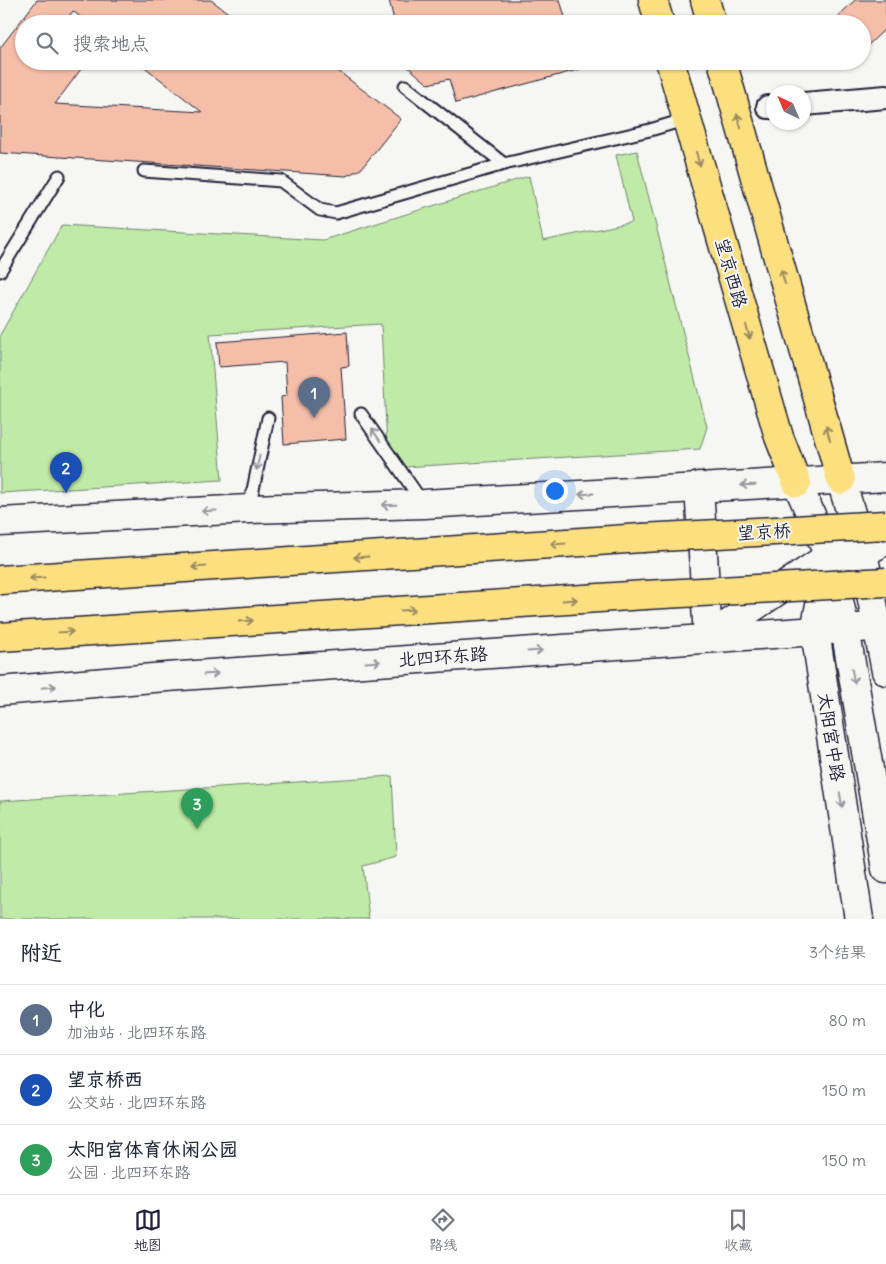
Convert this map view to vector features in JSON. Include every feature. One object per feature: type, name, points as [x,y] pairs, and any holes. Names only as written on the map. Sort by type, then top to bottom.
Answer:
[{"type":"main road","points":[[653,0],[657,15]]},
{"type":"main road","points":[[705,0],[709,15]]},
{"type":"main road","name":"望京西路","points":[[672,70],[779,437],[797,484]]},
{"type":"main road","points":[[725,70],[841,480]]},
{"type":"main road","name":"望京桥","points":[[0,580],[642,538],[886,525]]},
{"type":"main road","points":[[0,637],[645,595],[886,582]]},
{"type":"street","points":[[811,103],[886,98]]},
{"type":"street","points":[[0,522],[249,509],[424,504],[699,486],[797,484],[886,477]]},
{"type":"street","points":[[841,480],[875,546],[886,582]]},
{"type":"street","name":"太阳宫中路","points":[[797,484],[829,556],[845,628],[886,869]]},
{"type":"street","points":[[699,486],[708,638]]},
{"type":"street","points":[[708,638],[829,556],[875,546]]},
{"type":"street","points":[[875,546],[886,671]]},
{"type":"street","name":"太阳宫中路","points":[[829,556],[815,631],[859,919]]},
{"type":"street","name":"北四环东路","points":[[0,691],[172,676],[882,626]]},
{"type":"lane","points":[[405,86],[504,164]]},
{"type":"lane","points":[[144,171],[281,181],[320,210],[336,213],[504,164],[650,130],[686,119]]},
{"type":"lane","points":[[0,271],[59,176]]},
{"type":"lane","points":[[361,414],[424,504]]},
{"type":"lane","points":[[249,509],[268,418]]},
{"type":"green space","points":[[637,151],[707,427],[700,449],[388,468],[381,324],[210,334],[222,480],[0,493],[0,335],[62,225],[323,240],[529,176],[543,241],[632,222],[616,155]]},
{"type":"green space","points":[[392,776],[396,857],[363,866],[369,919],[0,919],[0,801]]},
{"type":"building","points":[[37,0],[211,0],[231,15],[78,15],[73,11],[70,15],[25,15]]},
{"type":"building","points":[[389,0],[560,0],[564,15],[393,15]]},
{"type":"building","points":[[855,0],[886,0],[886,28],[871,42],[871,15],[839,15]]},
{"type":"building","points":[[15,29],[15,70],[80,70],[55,104],[202,112],[148,70],[337,70],[401,119],[361,169],[346,176],[0,153],[0,48]]},
{"type":"building","points":[[412,70],[577,70],[456,103],[449,79],[428,84]]},
{"type":"building","points":[[347,332],[349,366],[341,367],[346,439],[284,444],[281,397],[287,396],[285,362],[219,367],[217,342]]},
{"type":"place","name":"中化","points":[[314,418]]},
{"type":"place","name":"望京桥西","points":[[66,493]]},
{"type":"place","name":"太阳宫体育休闲公园","points":[[197,829]]}]
